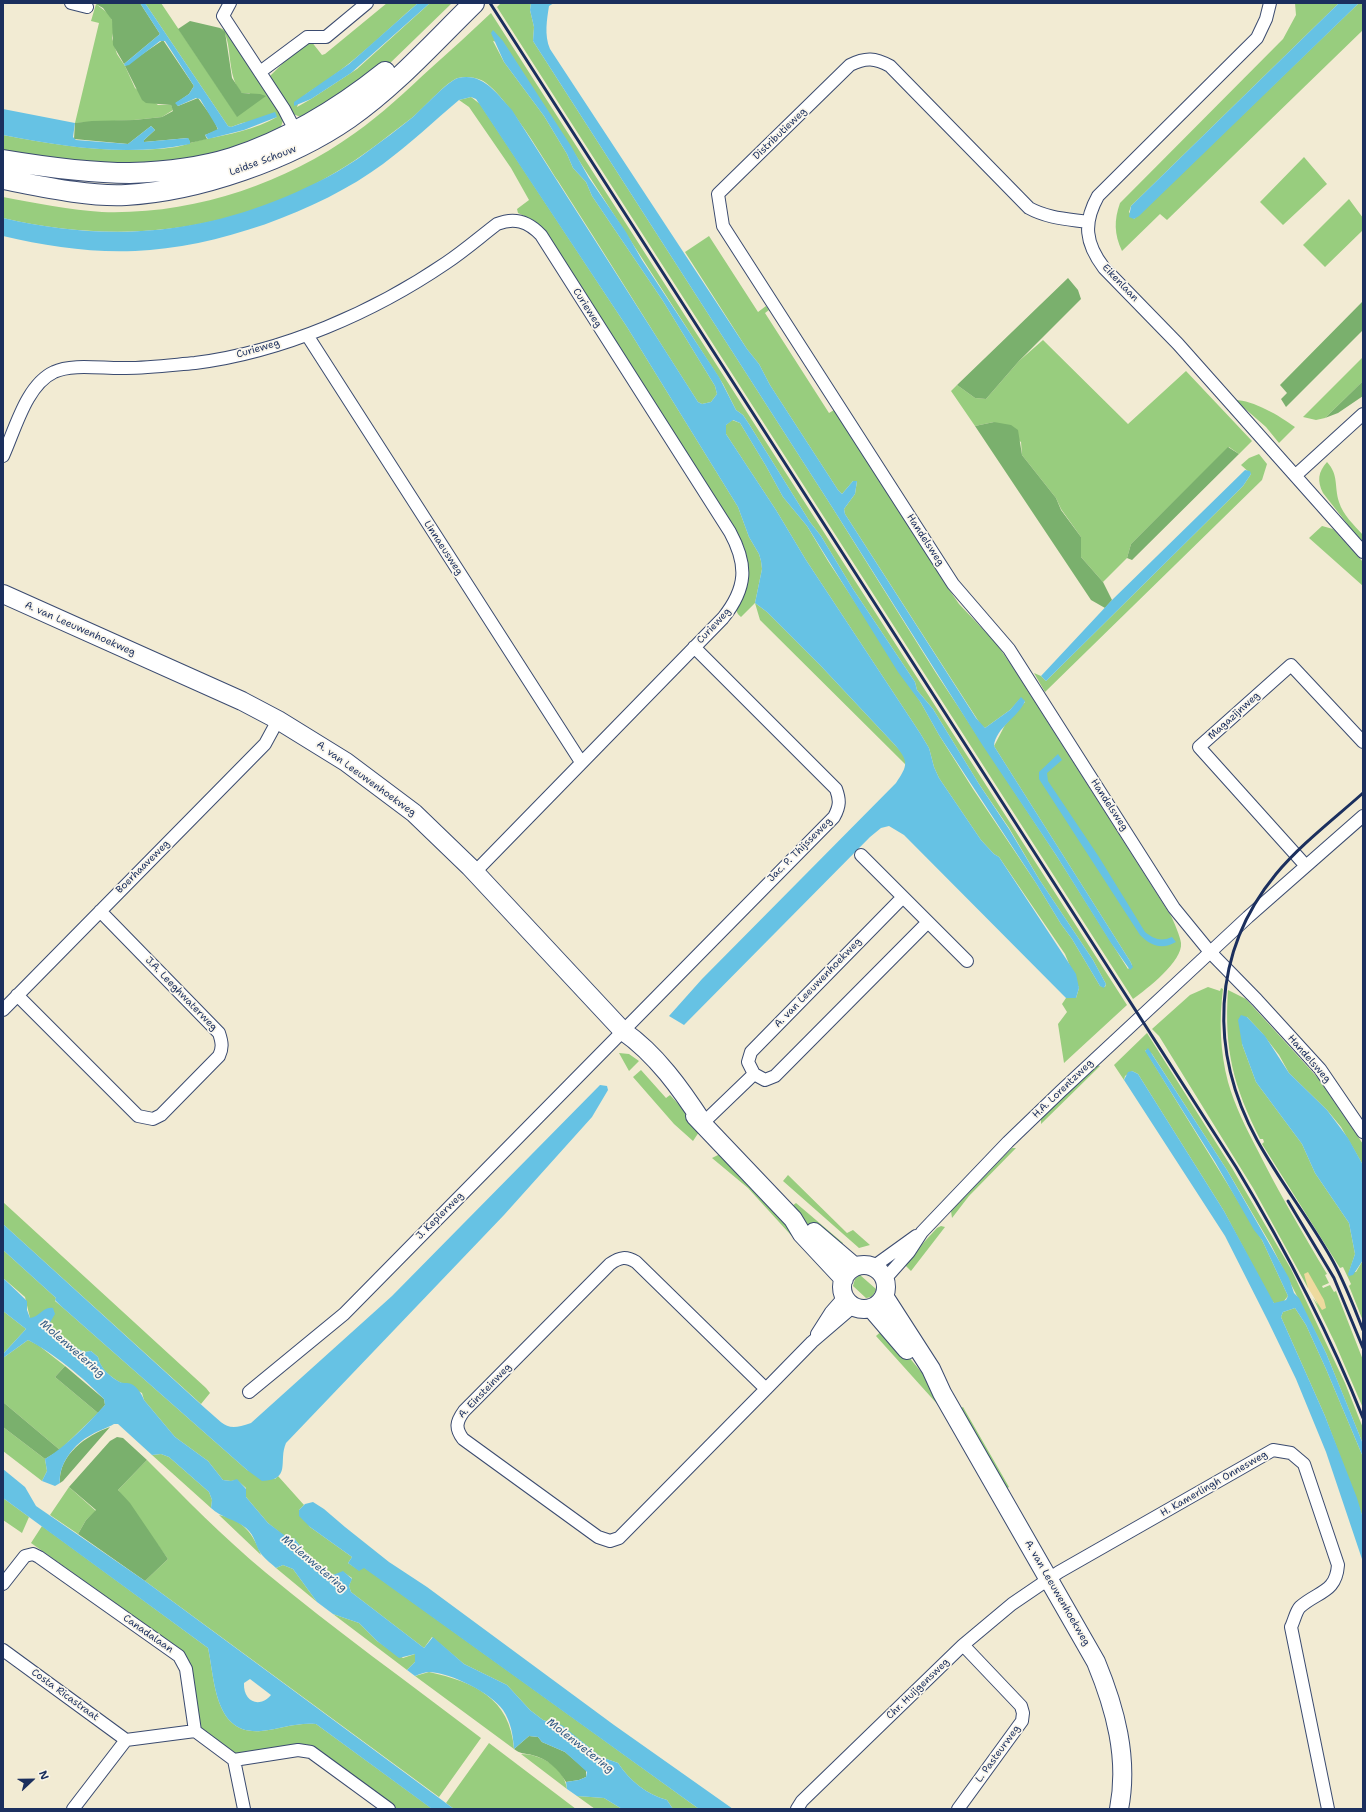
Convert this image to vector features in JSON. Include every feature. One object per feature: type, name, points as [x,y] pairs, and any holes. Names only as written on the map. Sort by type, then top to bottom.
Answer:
[{"type":"main road","name":"Leidse Schouw","points":[[3,179],[51,188],[125,195],[184,188],[268,160],[299,138],[389,68],[458,3]]},
{"type":"main road","name":"Leidse Schouw","points":[[3,160],[58,169],[130,173],[185,168],[232,158],[299,138],[350,117],[375,97],[474,3]]},
{"type":"street","points":[[71,3],[87,7]]},
{"type":"street","points":[[230,3],[223,16],[284,109],[299,138]]},
{"type":"street","points":[[260,72],[307,37],[326,37],[367,3]]},
{"type":"street","name":"Eikenlaan","points":[[1270,3],[1266,18],[1257,38],[1098,196],[1089,213],[1087,222],[1089,240],[1094,255],[1104,268],[1178,344],[1363,552]]},
{"type":"street","name":"Distributieweg","points":[[875,462],[723,226],[718,194],[850,65],[869,58],[890,66],[1029,208],[1039,213],[1051,216],[1087,222]]},
{"type":"street","name":"Curieweg","points":[[3,456],[30,394],[41,380],[54,372],[70,368],[126,368],[205,362],[244,354],[307,335],[354,315],[400,292],[448,262],[497,224],[506,220],[517,220],[534,228],[549,247],[737,545],[742,557],[743,576],[737,598],[723,618],[475,872]]},
{"type":"street","name":"Linnaeusweg","points":[[307,335],[581,762]]},
{"type":"street","points":[[1296,476],[1363,414]]},
{"type":"street","name":"Handelsweg","points":[[875,462],[953,584],[1009,649],[1174,908],[1210,952],[1257,1000],[1320,1069],[1363,1132]]},
{"type":"street","name":"A. van Leeuwenhoekweg","points":[[3,594],[242,701],[278,720],[346,762],[414,813],[475,872],[623,1031],[640,1043],[691,1104],[703,1123],[793,1219],[808,1227],[864,1287],[942,1393],[1096,1662],[1114,1709],[1121,1751],[1122,1779],[1118,1809]]},
{"type":"street","name":"Jac. P. Thijsseweg","points":[[623,1031],[834,816],[839,808],[839,798],[836,789],[694,647]]},
{"type":"street","name":"Magazijnweg","points":[[1306,866],[1199,747],[1291,665],[1363,742]]},
{"type":"street","name":"Boerhaaveweg","points":[[3,1010],[265,744],[278,720]]},
{"type":"street","points":[[1210,952],[1363,816]]},
{"type":"street","points":[[861,856],[967,962]]},
{"type":"street","name":"A. van Leeuwenhoekweg","points":[[754,1074],[748,1062],[751,1052],[903,898]]},
{"type":"street","name":"J.A. Leeghwaterweg","points":[[18,995],[137,1116],[146,1119],[153,1119],[161,1115],[219,1056],[222,1046],[219,1033],[100,911]]},
{"type":"street","points":[[703,1123],[754,1074],[765,1080],[775,1076],[927,923]]},
{"type":"street","name":"H.A. Lorentzweg","points":[[864,1287],[922,1232],[1061,1090],[1210,952]]},
{"type":"street","name":"J. Keplerweg","points":[[249,1392],[344,1314],[623,1031]]},
{"type":"street","name":"H.A. Lorentzweg","points":[[864,1287],[908,1252],[922,1232]]},
{"type":"street","name":"A. Einsteinweg","points":[[766,1389],[636,1262],[629,1258],[623,1257],[610,1264],[464,1411],[456,1421],[457,1427],[463,1439],[598,1538],[610,1541],[619,1538],[766,1389],[812,1342],[831,1312],[864,1287]]},
{"type":"street","name":"H. Kamerlingh Onnesweg","points":[[1049,1579],[1273,1450],[1291,1453],[1304,1464],[1338,1565],[1338,1576],[1333,1585],[1299,1608],[1291,1627],[1328,1809]]},
{"type":"street","name":"Canadalaan","points":[[3,1584],[27,1555],[33,1554],[179,1656],[186,1669],[195,1731]]},
{"type":"street","name":"Chr. Huijgensweg","points":[[797,1809],[802,1801],[963,1645],[1012,1604],[1049,1579]]},
{"type":"street","name":"L. Pasteurweg","points":[[958,1809],[1022,1720],[1024,1713],[1021,1706],[963,1645]]},
{"type":"street","name":"Costa Ricastraat","points":[[3,1650],[126,1740]]},
{"type":"street","points":[[73,1809],[126,1740],[195,1731],[234,1760],[244,1809]]},
{"type":"street","points":[[234,1760],[298,1750],[312,1752],[390,1809]]},
{"type":"green space","points":[[94,3],[140,3],[160,34],[124,64],[113,45],[112,20],[103,8]]},
{"type":"green space","points":[[145,3],[161,3],[237,116],[250,93],[242,93],[233,77],[227,40],[220,28],[225,30],[284,118],[279,132],[209,157],[120,166],[3,152],[3,135],[67,146],[110,150],[176,147],[242,131],[277,117],[242,123],[231,127],[228,126]]},
{"type":"green space","points":[[387,3],[418,3],[350,63],[305,95],[297,107],[357,69],[430,3],[452,3],[385,68],[303,118],[293,114],[270,76],[302,44],[311,41],[322,55],[325,54]]},
{"type":"green space","points":[[501,3],[531,3],[530,10],[534,27],[533,41],[832,507],[936,673],[1056,855],[1128,969],[1132,965],[1130,961],[994,746],[1005,725],[1025,702],[1021,698],[1010,710],[985,728],[981,725],[845,514],[844,509],[855,494],[857,481],[853,481],[842,494],[838,490],[770,385],[759,364],[747,349],[685,252],[709,236],[758,312],[766,306],[769,310],[765,313],[829,413],[834,410],[959,604],[996,643],[1012,666],[1171,916],[1181,943],[1180,950],[1176,958],[1163,974],[1147,989],[1133,999],[497,7]]},
{"type":"green space","points":[[1295,3],[1339,3],[1131,206],[1129,212],[1134,219],[1359,3],[1363,3],[1363,30],[1167,220],[1160,214],[1122,251],[1116,233],[1116,221],[1120,203],[1283,39],[1296,15]]},
{"type":"green space","points":[[96,4],[109,14],[112,20],[114,28],[112,38],[117,54],[125,66],[135,88],[158,105],[171,105],[173,110],[162,117],[75,123],[99,23],[91,21]]},
{"type":"green space","points":[[491,13],[1127,1005],[1064,1063],[1058,1024],[1067,1012],[1062,1004],[1066,998],[1076,998],[1079,988],[1065,954],[999,857],[994,854],[981,840],[939,778],[934,767],[929,748],[920,733],[806,560],[776,510],[726,434],[726,425],[732,420],[740,423],[783,497],[807,526],[828,561],[921,703],[973,789],[1072,939],[1100,986],[1105,987],[1106,984],[1093,960],[1039,879],[1009,828],[979,784],[933,709],[917,690],[915,682],[853,589],[749,424],[743,415],[736,410],[723,384],[504,44],[493,41],[504,62],[544,116],[567,154],[573,168],[586,182],[592,196],[663,301],[715,386],[717,394],[711,402],[702,404],[698,402],[576,208],[511,110],[490,86],[475,78],[464,77],[453,80],[413,117],[374,147],[325,179],[278,201],[240,214],[201,224],[162,230],[122,232],[43,226],[3,218],[3,197],[90,211],[135,212],[202,202],[267,182],[298,168],[365,126],[403,94]]},
{"type":"green space","points":[[190,21],[220,28],[225,32],[232,78],[242,93],[260,94],[266,96],[237,117],[178,29]]},
{"type":"green space","points":[[163,40],[194,86],[189,94],[176,103],[178,106],[198,98],[214,120],[218,130],[205,135],[207,139],[190,143],[188,138],[144,142],[144,140],[155,130],[151,126],[128,144],[74,139],[75,123],[162,117],[173,111],[171,105],[146,103],[142,100],[125,66]]},
{"type":"green space","points":[[471,97],[480,104],[627,327],[738,507],[749,537],[759,554],[762,569],[755,603],[741,617],[737,613],[737,609],[747,585],[748,562],[738,534],[549,238],[535,221],[518,213],[517,209],[529,200],[511,168],[469,107],[459,100]]},
{"type":"green space","points":[[1304,157],[1327,184],[1283,225],[1260,202]]},
{"type":"green space","points":[[1349,199],[1363,218],[1363,230],[1325,267],[1303,245]]},
{"type":"green space","points":[[1068,278],[1078,290],[1081,299],[1019,361],[986,399],[975,398],[957,385]]},
{"type":"green space","points":[[1363,301],[1363,330],[1286,407],[1281,399],[1287,393],[1280,385]]},
{"type":"green space","points":[[1043,340],[1128,424],[1186,371],[1252,441],[1239,454],[1229,447],[1131,544],[1127,558],[1103,582],[1081,557],[1081,537],[1061,509],[1056,498],[1022,455],[1021,442],[994,422],[975,426],[951,391],[957,385],[975,398],[986,399],[1019,361]]},
{"type":"green space","points":[[1363,357],[1363,381],[1325,418],[1316,420],[1303,417]]},
{"type":"green space","points":[[1363,381],[1363,396],[1338,413],[1325,418]]},
{"type":"green space","points":[[1235,400],[1258,406],[1282,418],[1295,427],[1279,443],[1266,427]]},
{"type":"green space","points":[[994,422],[1011,425],[1018,430],[1022,455],[1056,498],[1061,510],[1081,537],[1081,557],[1103,582],[1112,600],[1105,608],[1091,600],[975,426]]},
{"type":"green space","points":[[1228,447],[1239,454],[1132,560],[1127,558],[1131,544]]},
{"type":"green space","points":[[1259,454],[1267,464],[1262,480],[1045,692],[1034,673],[1041,676],[1046,681],[1243,486],[1251,474],[1241,465],[1249,458]]},
{"type":"green space","points":[[1327,462],[1335,476],[1341,507],[1349,520],[1363,535],[1363,544],[1321,489],[1319,477]]},
{"type":"green space","points":[[1322,526],[1333,529],[1363,562],[1363,586],[1309,538]]},
{"type":"green space","points":[[755,603],[767,612],[820,665],[895,745],[905,756],[906,765],[760,620]]},
{"type":"green space","points":[[1208,987],[1220,991],[1221,988],[1223,989],[1221,1024],[1223,1059],[1228,1082],[1237,1108],[1274,1181],[1327,1274],[1325,1275],[1329,1283],[1322,1286],[1323,1288],[1330,1285],[1334,1292],[1336,1291],[1363,1360],[1363,1408],[1306,1280],[1309,1288],[1253,1188],[1159,1036],[1152,1029],[1190,995]]},
{"type":"green space","points":[[1228,990],[1246,999],[1318,1078],[1363,1144],[1363,1165],[1341,1127],[1327,1110],[1289,1073],[1279,1055],[1247,1017],[1242,1044],[1256,1082],[1302,1144],[1315,1173],[1349,1223],[1355,1254],[1349,1272],[1356,1272],[1363,1260],[1363,1321],[1349,1286],[1351,1284],[1343,1267],[1340,1268],[1262,1144],[1264,1142],[1263,1139],[1260,1139],[1243,1101],[1232,1067],[1229,1049],[1227,1011]]},
{"type":"green space","points":[[1147,1033],[1232,1168],[1291,1269],[1345,1383],[1363,1428],[1363,1444],[1326,1353],[1271,1245],[1227,1170],[1152,1054],[1145,1050],[1262,1240],[1288,1296],[1284,1301],[1275,1304],[1271,1300],[1224,1211],[1138,1074],[1132,1071],[1125,1076],[1124,1080],[1114,1065]]},
{"type":"green space","points":[[619,1053],[629,1054],[639,1061],[629,1071]]},
{"type":"green space","points":[[1096,1065],[1100,1066],[1041,1124],[1041,1119]]},
{"type":"green space","points":[[641,1070],[666,1098],[670,1095],[696,1123],[699,1132],[693,1141],[674,1124],[633,1077]]},
{"type":"green space","points":[[1012,1148],[1016,1148],[969,1196],[952,1218],[951,1211]]},
{"type":"green space","points":[[720,1154],[825,1263],[820,1267],[748,1188],[712,1158]]},
{"type":"green space","points":[[788,1175],[847,1233],[853,1230],[870,1245],[859,1248],[783,1181]]},
{"type":"green space","points":[[3,1202],[206,1388],[210,1393],[201,1404],[3,1224]]},
{"type":"green space","points":[[796,1203],[843,1243],[839,1248],[799,1217],[792,1206]]},
{"type":"green space","points":[[941,1226],[945,1227],[911,1271],[904,1264],[937,1228]]},
{"type":"green space","points":[[3,1250],[56,1298],[55,1301],[247,1470],[275,1479],[278,1476],[304,1505],[299,1510],[310,1527],[352,1557],[348,1563],[359,1570],[364,1567],[699,1809],[673,1809],[667,1800],[652,1794],[633,1781],[618,1763],[601,1757],[556,1722],[543,1720],[530,1710],[507,1685],[464,1664],[432,1637],[424,1648],[351,1592],[349,1586],[352,1578],[343,1572],[333,1575],[326,1572],[310,1560],[294,1538],[288,1539],[268,1523],[246,1497],[246,1488],[237,1480],[223,1480],[208,1461],[175,1437],[144,1400],[142,1393],[109,1375],[100,1364],[98,1357],[91,1351],[84,1352],[48,1332],[30,1318],[25,1297],[3,1278]]},
{"type":"green space","points":[[860,1275],[876,1289],[874,1294],[870,1297],[866,1298],[853,1286],[855,1279]]},
{"type":"green space","points":[[1295,1308],[1306,1325],[1363,1457],[1363,1518],[1325,1416],[1281,1317],[1283,1312]]},
{"type":"green space","points":[[3,1311],[26,1329],[3,1354]]},
{"type":"green space","points":[[885,1328],[927,1379],[939,1406],[876,1336]]},
{"type":"green space","points":[[28,1340],[38,1345],[65,1366],[55,1377],[98,1413],[60,1450],[3,1402],[3,1358]]},
{"type":"green space","points":[[65,1366],[104,1399],[105,1405],[98,1413],[55,1377]]},
{"type":"green space","points":[[3,1402],[60,1450],[45,1459],[3,1427]]},
{"type":"green space","points":[[963,1407],[1009,1487],[1006,1489],[959,1409]]},
{"type":"green space","points":[[3,1427],[45,1459],[47,1471],[42,1481],[3,1451]]},
{"type":"green space","points":[[110,1427],[60,1483],[61,1473],[69,1455],[92,1435]]},
{"type":"green space","points":[[117,1437],[123,1438],[147,1460],[118,1490],[130,1503],[168,1559],[145,1581],[78,1534],[86,1520],[96,1510],[69,1487],[110,1441]]},
{"type":"green space","points":[[161,1454],[169,1457],[209,1492],[212,1500],[211,1508],[152,1455]]},
{"type":"green space","points":[[147,1460],[249,1559],[291,1594],[481,1738],[439,1797],[145,1581],[168,1559],[118,1490]]},
{"type":"green space","points":[[69,1487],[96,1511],[86,1520],[78,1534],[50,1515]]},
{"type":"green space","points":[[3,1498],[29,1517],[22,1533],[3,1520]]},
{"type":"green space","points":[[219,1515],[235,1520],[241,1524],[251,1534],[261,1555]]},
{"type":"green space","points":[[42,1526],[208,1648],[215,1689],[225,1715],[234,1724],[246,1730],[261,1731],[295,1725],[316,1724],[431,1808],[396,1809],[306,1744],[235,1754],[199,1729],[190,1664],[183,1651],[31,1543]]},
{"type":"green space","points":[[283,1565],[293,1569],[317,1602],[276,1568]]},
{"type":"green space","points":[[333,1614],[359,1623],[377,1641],[403,1658],[415,1654],[415,1662],[407,1670]]},
{"type":"green space","points":[[429,1672],[461,1681],[475,1687],[487,1695],[497,1705],[505,1717],[511,1731],[514,1749],[415,1676]]},
{"type":"green space","points":[[529,1736],[538,1737],[542,1742],[565,1752],[586,1770],[586,1777],[579,1780],[566,1782],[560,1773],[548,1762],[532,1755],[520,1753],[514,1749]]},
{"type":"green space","points":[[489,1743],[576,1809],[454,1809],[446,1803]]},
{"type":"green space","points":[[521,1754],[536,1756],[550,1763],[561,1774],[567,1789]]},
{"type":"green space","points":[[577,1796],[604,1798],[622,1809],[595,1809]]},
{"type":"sand","points":[[1308,1272],[1324,1300],[1326,1308],[1322,1310],[1308,1288],[1304,1274]]},
{"type":"water","points":[[140,3],[145,3],[228,126],[231,127],[275,112],[277,117],[244,130],[208,139],[205,135],[218,129],[200,99],[196,98],[178,106],[175,103],[189,94],[194,86],[165,41],[160,41],[129,65],[125,66],[124,64],[160,34]]},
{"type":"water","points":[[418,3],[430,3],[351,73],[311,99],[294,106],[294,102],[349,64]]},
{"type":"water","points":[[531,3],[554,3],[549,6],[547,22],[547,38],[550,49],[747,349],[759,364],[770,385],[838,490],[842,494],[853,481],[857,481],[855,494],[844,509],[845,514],[976,718],[985,728],[1010,710],[1021,697],[1025,701],[1018,712],[999,733],[994,746],[1130,961],[1133,967],[1130,970],[1111,943],[1056,855],[983,746],[832,507],[533,41],[534,27],[530,10]]},
{"type":"water","points":[[1339,3],[1359,3],[1139,216],[1134,219],[1129,217],[1131,206]]},
{"type":"water","points":[[493,30],[503,41],[571,146],[589,178],[626,232],[642,260],[719,377],[736,410],[743,415],[749,424],[853,589],[915,682],[917,690],[933,709],[1039,879],[1093,960],[1106,984],[1104,988],[1100,986],[1072,939],[939,735],[921,703],[898,672],[807,526],[783,497],[740,423],[733,420],[726,425],[726,434],[776,510],[806,560],[920,733],[929,748],[934,767],[939,778],[981,840],[994,854],[999,857],[1076,974],[1079,988],[1076,998],[1066,998],[904,835],[889,826],[881,828],[870,837],[684,1025],[669,1016],[702,979],[896,783],[905,768],[905,760],[895,745],[820,665],[767,612],[755,603],[762,569],[761,561],[759,554],[749,537],[738,507],[627,327],[476,99],[471,97],[459,100],[383,164],[357,181],[297,212],[231,235],[198,243],[135,251],[85,250],[36,243],[3,236],[3,218],[76,230],[111,232],[146,231],[181,227],[215,220],[250,210],[285,197],[337,171],[357,159],[413,117],[442,89],[454,80],[467,77],[475,78],[482,81],[495,91],[512,110],[698,402],[702,404],[711,402],[717,394],[715,386],[663,301],[592,196],[586,182],[573,168],[567,154],[544,116],[504,62],[491,33]]},
{"type":"water","points":[[3,109],[75,123],[73,137],[76,140],[128,144],[151,126],[155,130],[144,140],[144,142],[188,138],[190,144],[143,150],[96,149],[73,147],[3,135]]},
{"type":"water","points":[[1245,470],[1250,471],[1251,474],[1243,486],[1046,681],[1041,676],[1112,600]]},
{"type":"water","points":[[1058,754],[1062,760],[1047,773],[1048,781],[1099,857],[1145,932],[1158,939],[1172,937],[1176,942],[1166,946],[1157,946],[1148,942],[1140,935],[1039,779],[1039,772]]},
{"type":"water","points":[[1241,1015],[1247,1017],[1265,1036],[1289,1073],[1327,1110],[1348,1138],[1363,1165],[1363,1260],[1353,1275],[1349,1276],[1348,1274],[1355,1254],[1349,1223],[1315,1173],[1302,1144],[1256,1082],[1242,1044],[1238,1020]]},
{"type":"water","points":[[1148,1048],[1227,1170],[1289,1278],[1294,1293],[1299,1298],[1326,1353],[1363,1444],[1363,1457],[1306,1325],[1295,1308],[1283,1312],[1281,1317],[1325,1416],[1357,1498],[1363,1518],[1363,1562],[1326,1452],[1296,1379],[1268,1321],[1225,1236],[1124,1080],[1128,1072],[1132,1071],[1138,1074],[1224,1211],[1274,1303],[1286,1300],[1288,1296],[1262,1240],[1254,1230],[1215,1162],[1145,1051]]},
{"type":"water","points":[[600,1085],[607,1086],[608,1090],[592,1117],[504,1215],[286,1443],[281,1473],[271,1480],[262,1481],[247,1470],[61,1306],[55,1300],[56,1298],[3,1250],[3,1224],[222,1423],[231,1427],[243,1426],[251,1423],[392,1296]]},
{"type":"water","name":"Molenwetering","points":[[3,1278],[27,1301],[27,1310],[30,1318],[36,1316],[44,1310],[53,1308],[55,1314],[48,1326],[48,1332],[84,1352],[91,1351],[98,1357],[103,1368],[111,1377],[120,1382],[130,1383],[133,1385],[175,1437],[208,1461],[223,1480],[231,1481],[237,1479],[246,1489],[246,1497],[268,1523],[288,1538],[294,1538],[310,1560],[320,1568],[333,1575],[343,1571],[352,1579],[349,1586],[351,1592],[424,1648],[433,1637],[464,1664],[507,1685],[530,1710],[543,1720],[556,1722],[563,1726],[601,1757],[618,1763],[633,1781],[652,1794],[667,1800],[673,1809],[622,1809],[604,1798],[577,1796],[567,1789],[566,1782],[579,1780],[586,1777],[587,1772],[565,1752],[542,1742],[538,1737],[529,1736],[514,1749],[508,1719],[503,1710],[489,1697],[470,1685],[439,1673],[430,1672],[415,1676],[407,1670],[415,1662],[415,1654],[399,1658],[377,1641],[359,1623],[333,1614],[317,1602],[293,1569],[283,1565],[276,1568],[262,1555],[252,1534],[246,1528],[219,1514],[211,1508],[212,1500],[209,1492],[169,1457],[161,1454],[152,1455],[118,1424],[114,1424],[94,1433],[79,1443],[65,1462],[60,1476],[60,1483],[55,1486],[42,1481],[47,1471],[45,1459],[69,1441],[84,1427],[105,1405],[104,1399],[68,1366],[28,1340],[3,1358],[3,1354],[26,1329],[3,1311]]},
{"type":"water","points":[[3,1469],[25,1487],[36,1506],[145,1581],[454,1809],[432,1809],[316,1724],[295,1725],[261,1731],[246,1730],[234,1724],[225,1715],[215,1689],[208,1648],[3,1498]],"holes":[[[250,1679],[271,1695],[262,1702],[253,1701],[246,1694],[244,1683]]]},
{"type":"water","points":[[313,1502],[324,1509],[389,1562],[427,1587],[614,1725],[733,1809],[699,1809],[364,1568],[359,1571],[348,1563],[352,1557],[310,1527],[299,1516],[299,1510],[305,1504]]},
{"type":"railway","points":[[490,3],[1236,1167],[1288,1258],[1320,1321],[1363,1418]]},
{"type":"railway","points":[[1363,793],[1296,852],[1276,874],[1255,905],[1239,937],[1229,970],[1224,1004],[1225,1038],[1231,1072],[1241,1107],[1257,1140],[1321,1241],[1340,1274],[1363,1330]]},
{"type":"railway","points":[[1288,1201],[1334,1278],[1363,1348]]}]
